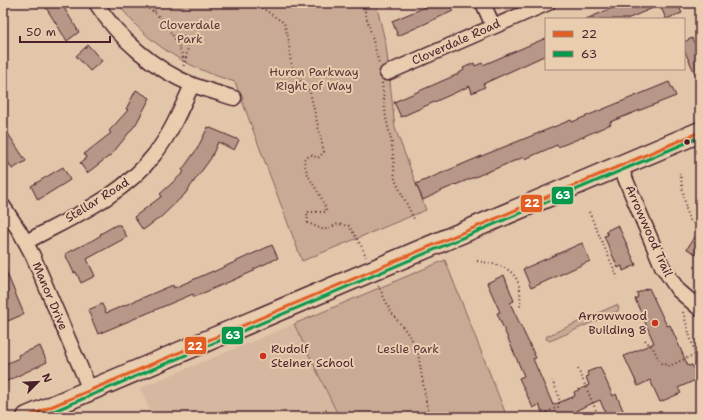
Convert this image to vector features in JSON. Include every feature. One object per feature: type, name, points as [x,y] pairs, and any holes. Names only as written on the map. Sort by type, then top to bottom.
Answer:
[{"type":"main road","points":[[27,417],[700,132]]},
{"type":"street","points":[[96,3],[125,38],[143,55],[158,66],[192,85],[234,98]]},
{"type":"street","points":[[483,3],[493,26]]},
{"type":"street","name":"Cloverdale Road","points":[[382,73],[548,3]]},
{"type":"street","name":"Stellar Road","points":[[26,242],[109,195],[135,176],[163,142],[192,85]]},
{"type":"street","name":"Arrowwood Trail","points":[[620,166],[659,260],[678,290],[700,309]]},
{"type":"street","name":"Manor Drive","points":[[3,206],[26,242],[90,390]]},
{"type":"path","points":[[138,3],[155,13],[172,34],[184,64]]},
{"type":"path","points":[[152,3],[155,13]]},
{"type":"path","points":[[255,3],[284,23],[290,41],[290,58],[294,73],[310,92],[315,109],[324,152],[318,158],[312,155],[304,159],[305,171],[318,194],[324,200],[326,212],[307,212],[308,224],[324,230],[338,224],[349,226],[362,247],[369,265],[373,270],[380,291],[391,312],[416,347],[427,407],[432,417]]},
{"type":"path","points":[[356,3],[364,11]]},
{"type":"path","points":[[364,3],[364,11],[382,73],[386,118],[392,144],[395,180],[414,219]]},
{"type":"path","points":[[182,69],[189,42],[183,36]]},
{"type":"path","points":[[680,173],[687,215],[690,220],[700,229]]},
{"type":"path","points":[[589,212],[618,278]]},
{"type":"path","points":[[477,261],[500,265],[510,270],[519,287],[520,307]]},
{"type":"path","points":[[683,310],[695,354],[700,361]]},
{"type":"path","points":[[645,340],[653,348],[661,364],[669,366],[700,352]]},
{"type":"path","points":[[578,369],[599,417]]},
{"type":"path","points":[[543,414],[558,407],[560,403],[559,395],[552,380]]},
{"type":"path","points":[[322,412],[327,410]]},
{"type":"shaded area","name":"Rudolf Steiner School","points":[[294,324],[339,417],[153,417],[140,388]]},
{"type":"green space","name":"Huron Parkway Right of Way","points":[[118,3],[376,3],[386,45],[395,128],[426,210],[302,261],[235,82],[201,70],[169,53],[141,31]]},
{"type":"green space","name":"Leslie Park","points":[[445,260],[507,417],[339,417],[294,324]]},
{"type":"green space","points":[[616,305],[619,307],[618,311],[550,341],[546,339],[547,336]]},
{"type":"building","points":[[43,3],[61,3],[79,32],[67,41]]},
{"type":"building","points":[[435,3],[450,3],[453,11],[398,36],[392,21]]},
{"type":"building","points":[[624,3],[677,3],[682,13],[666,18],[660,5],[629,18],[588,18]]},
{"type":"building","points":[[545,38],[545,55],[483,84],[485,87],[472,93],[470,86],[401,117],[394,102],[456,75],[464,70],[463,68],[474,63],[475,66],[482,63],[483,65]]},
{"type":"building","points":[[692,38],[700,54],[700,84],[685,52],[685,42]]},
{"type":"building","points":[[88,45],[102,61],[90,71],[76,56]]},
{"type":"building","points":[[669,82],[676,96],[610,122],[611,124],[578,139],[558,147],[557,145],[525,159],[524,157],[443,190],[423,200],[416,184],[484,155],[571,120],[572,122]]},
{"type":"building","points":[[136,90],[150,98],[136,124],[112,154],[87,173],[80,163],[87,158],[84,154],[111,133],[109,131],[128,110],[126,109]]},
{"type":"building","points":[[3,126],[26,161],[12,169],[3,153]]},
{"type":"building","points":[[208,127],[239,140],[234,150],[218,142],[211,158],[185,194],[161,217],[143,230],[134,217],[162,196],[160,194],[184,172],[182,170],[197,149]]},
{"type":"building","points":[[63,167],[70,180],[38,200],[31,186]]},
{"type":"building","points":[[116,225],[120,225],[127,237],[87,259],[95,276],[81,283],[76,272],[74,273],[65,254],[93,240],[101,235],[100,234]]},
{"type":"building","points":[[618,225],[636,265],[623,271],[622,266],[618,268],[604,236],[608,235],[606,231]]},
{"type":"building","points":[[694,237],[700,241],[700,256],[687,249]]},
{"type":"building","points":[[582,243],[590,261],[531,288],[523,269]]},
{"type":"building","points":[[272,245],[278,258],[254,269],[254,271],[194,297],[193,294],[98,334],[88,310],[102,304],[106,313],[173,285],[174,288]]},
{"type":"building","points":[[3,264],[24,314],[8,321],[6,316],[3,317]]},
{"type":"building","points":[[504,275],[514,301],[510,303],[536,358],[533,359],[553,405],[575,396],[574,392],[589,385],[586,377],[589,376],[587,372],[600,367],[613,396],[616,394],[626,417],[607,417],[600,400],[577,410],[578,414],[571,417],[544,417],[539,405],[533,408],[519,378],[524,376],[497,313],[500,312],[487,283]]},
{"type":"building","points":[[649,288],[667,326],[670,325],[688,366],[692,365],[698,379],[678,388],[681,393],[660,402],[650,380],[638,386],[624,356],[654,343],[635,299],[638,297],[637,293]]},
{"type":"building","points":[[40,346],[47,362],[3,383],[3,365],[19,358],[18,355]]},
{"type":"transit line","name":"22","points":[[27,417],[700,132]]},
{"type":"transit line","name":"63","points":[[40,417],[700,137]]},
{"type":"place","name":"Arrowwood Building 8","points":[[655,323]]},
{"type":"place","name":"Rudolf Steiner School","points":[[263,356]]},
{"type":"park label","name":"Cloverdale Park","points":[[190,32]]}]
